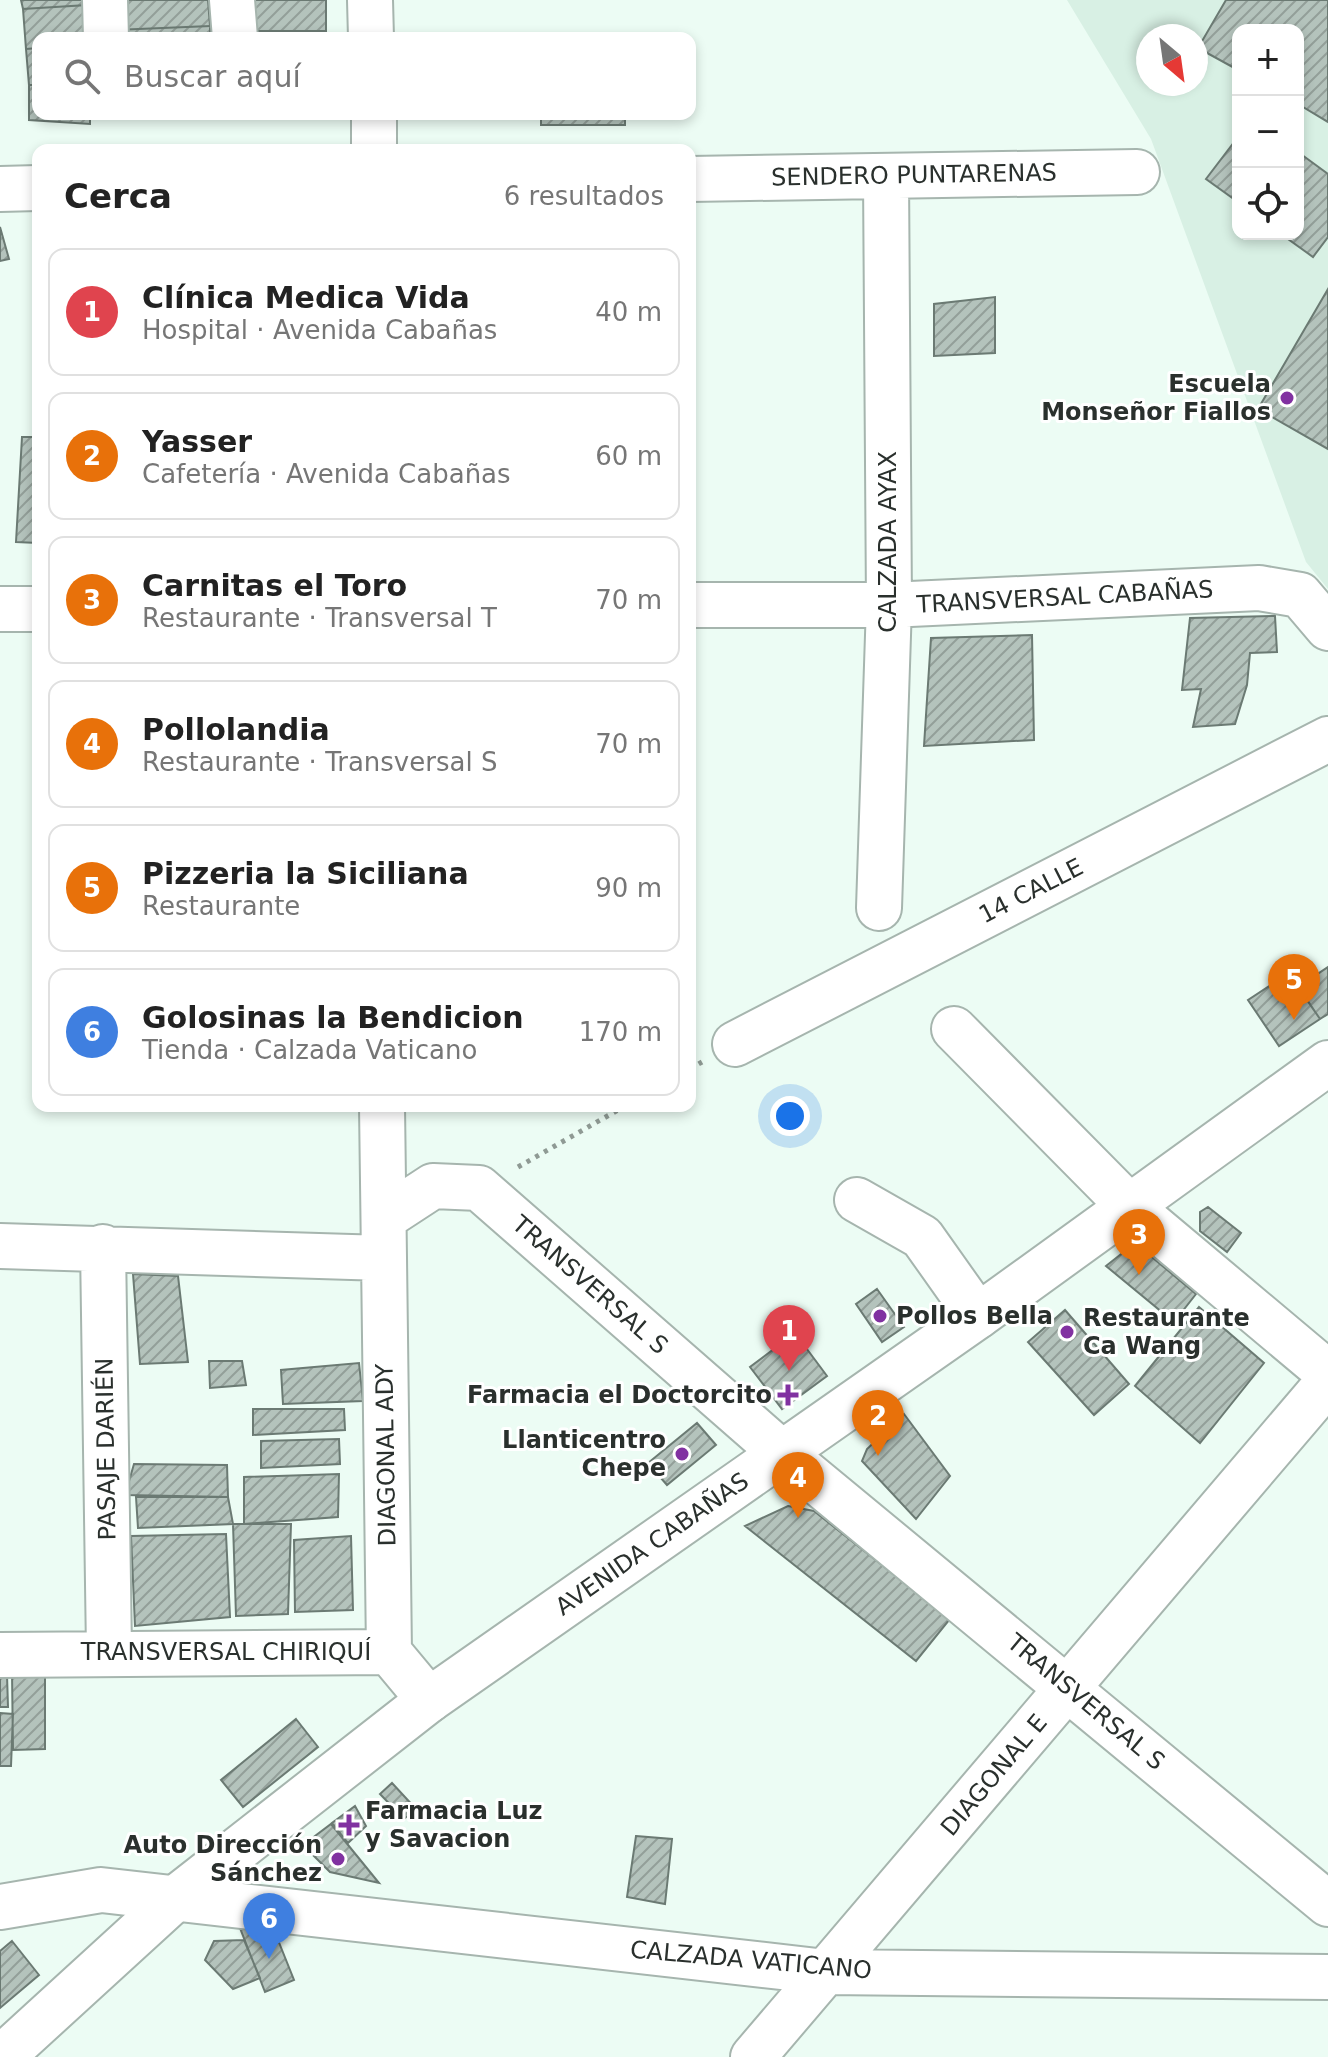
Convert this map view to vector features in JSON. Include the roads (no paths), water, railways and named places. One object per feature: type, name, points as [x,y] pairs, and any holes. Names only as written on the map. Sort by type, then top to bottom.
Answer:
[{"type":"street","points":[[105,0],[106,32]]},
{"type":"street","points":[[232,0],[235,32]]},
{"type":"street","points":[[370,0],[371,32]]},
{"type":"street","points":[[374,120],[374,144]]},
{"type":"street","name":"SENDERO PUNTARENAS","points":[[696,179],[1137,172]]},
{"type":"street","name":"CALZADA AYAX","points":[[879,908],[889,605],[886,176]]},
{"type":"street","points":[[0,189],[32,188]]},
{"type":"street","name":"TRANSVERSAL CABAÑAS","points":[[696,605],[889,605],[1259,588],[1300,595],[1328,628]]},
{"type":"street","points":[[0,609],[32,609]]},
{"type":"street","name":"14 CALLE","points":[[735,1044],[1328,739]]},
{"type":"street","points":[[954,1029],[1129,1206],[1328,1373]]},
{"type":"street","name":"AVENIDA CABAÑAS","points":[[2,2057],[177,1897],[429,1700],[978,1316],[1328,1063]]},
{"type":"street","name":"DIAGONAL ADY","points":[[382,1112],[389,1652]]},
{"type":"street","name":"TRANSVERSAL S","points":[[384,1238],[433,1186],[479,1188],[782,1453],[1328,1904]]},
{"type":"street","points":[[857,1200],[922,1237],[978,1316]]},
{"type":"street","points":[[0,1246],[103,1247],[384,1238]]},
{"type":"street","name":"PASAJE DARIÉN","points":[[103,1247],[109,1651]]},
{"type":"street","name":"DIAGONAL E","points":[[753,2057],[1328,1382]]},
{"type":"street","name":"TRANSVERSAL CHIRIQUÍ","points":[[0,1655],[109,1651],[389,1652],[429,1700]]},
{"type":"street","name":"CALZADA VATICANO","points":[[0,1907],[101,1890],[826,1972],[1328,1977]]},
{"type":"place","name":"Escuela Monseñor Fiallos","points":[[1287,398]]},
{"type":"place","name":"Pizzeria la Siciliana","points":[[1294,1020]]},
{"type":"place","name":"Carnitas el Toro","points":[[1139,1275]]},
{"type":"place","name":"Pollos Bella","points":[[880,1316]]},
{"type":"place","name":"Restaurante Ca Wang","points":[[1067,1332]]},
{"type":"place","name":"Clínica Medica Vida","points":[[789,1371]]},
{"type":"place","name":"Farmacia el Doctorcito","points":[[788,1395]]},
{"type":"place","name":"Llanticentro Chepe","points":[[682,1454]]},
{"type":"place","name":"Yasser","points":[[878,1456]]},
{"type":"place","name":"Pollolandia","points":[[798,1518]]},
{"type":"place","name":"Farmacia Luz y Savacion","points":[[349,1825]]},
{"type":"place","name":"Auto Dirección Sánchez","points":[[338,1859]]},
{"type":"place","name":"Golosinas la Bendicion","points":[[269,1959]]}]
